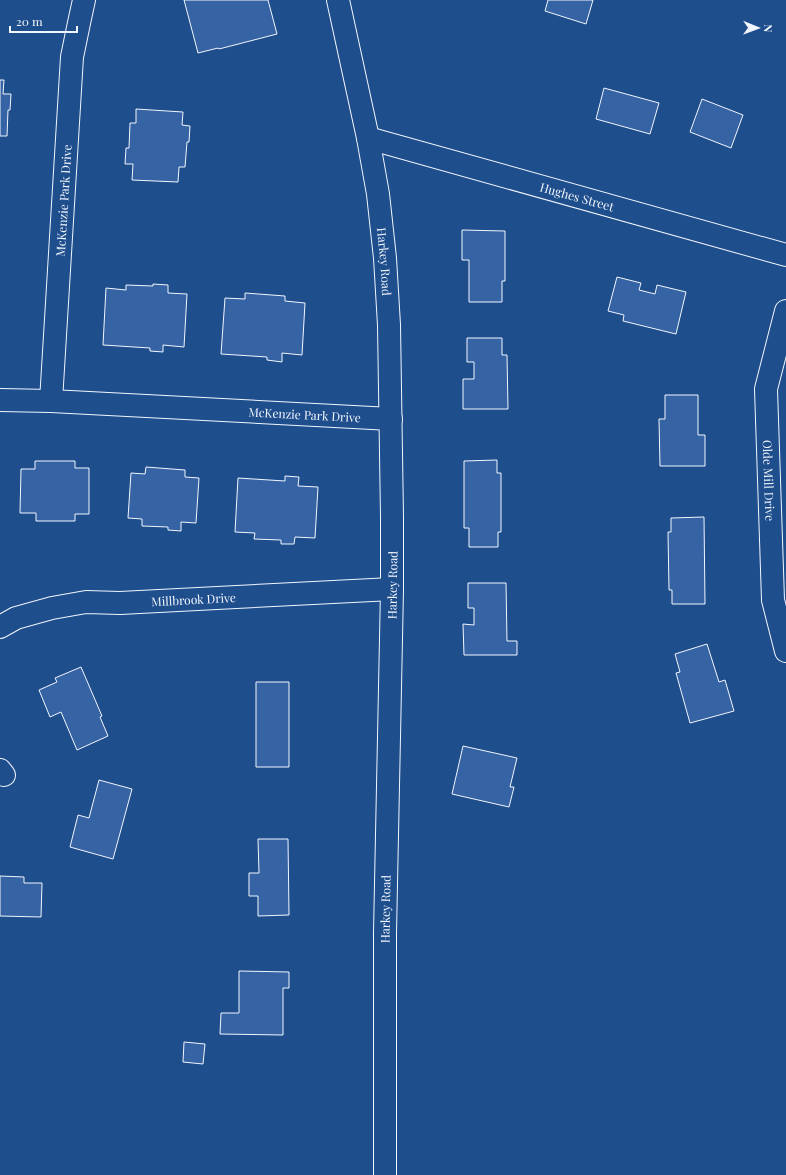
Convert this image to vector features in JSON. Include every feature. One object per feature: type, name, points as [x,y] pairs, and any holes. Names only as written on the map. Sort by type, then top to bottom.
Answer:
[{"type":"street","name":"McKenzie Park Drive","points":[[51,401],[72,57],[84,0]]},
{"type":"street","name":"Harkey Road","points":[[338,0],[368,138],[378,194],[385,258],[389,325],[392,589],[384,933],[385,1175]]},
{"type":"street","name":"Hughes Street","points":[[368,138],[786,255]]},
{"type":"street","name":"Olde Mill Drive","points":[[786,311],[766,389],[774,600],[786,651]]},
{"type":"street","name":"McKenzie Park Drive","points":[[0,400],[51,401],[390,419]]},
{"type":"street","name":"Millbrook Drive","points":[[0,627],[16,618],[52,608],[86,602],[120,603],[392,589]]},
{"type":"building","points":[[184,0],[268,0],[277,34],[198,53]]},
{"type":"building","points":[[548,0],[593,0],[586,24],[545,11]]},
{"type":"building","points":[[0,80],[4,80],[3,94],[11,94],[10,110],[8,110],[7,136],[0,136]]},
{"type":"building","points":[[604,88],[659,103],[650,134],[596,119]]},
{"type":"building","points":[[702,99],[743,115],[731,148],[690,132]]},
{"type":"building","points":[[136,109],[183,112],[182,125],[190,126],[189,142],[187,142],[185,167],[179,167],[178,182],[132,180],[133,164],[125,164],[126,148],[129,148],[130,123],[136,123]]},
{"type":"building","points":[[462,230],[505,231],[505,281],[502,281],[502,302],[469,302],[469,260],[462,260]]},
{"type":"building","points":[[617,277],[641,283],[639,290],[655,294],[657,285],[686,292],[676,334],[623,321],[624,315],[608,311]]},
{"type":"building","points":[[153,284],[168,285],[168,293],[187,294],[184,347],[163,345],[163,352],[150,351],[150,348],[103,345],[106,288],[126,290],[126,285],[153,286]]},
{"type":"building","points":[[245,293],[285,296],[285,301],[305,303],[302,355],[282,353],[282,362],[267,360],[267,357],[221,354],[225,298],[245,299]]},
{"type":"building","points":[[467,338],[502,338],[502,355],[507,355],[508,409],[463,409],[463,379],[474,379],[474,362],[467,362]]},
{"type":"building","points":[[665,395],[698,395],[698,435],[705,435],[705,466],[660,466],[659,419],[665,419]]},
{"type":"building","points":[[497,460],[497,473],[501,473],[501,532],[498,532],[498,547],[469,547],[469,528],[464,528],[464,461]]},
{"type":"building","points":[[35,461],[75,461],[75,468],[89,468],[89,514],[75,514],[75,521],[36,521],[36,513],[20,513],[21,469],[35,469]]},
{"type":"building","points":[[146,467],[185,470],[185,477],[199,478],[196,523],[181,522],[181,531],[168,530],[168,527],[142,526],[142,519],[128,518],[131,473],[145,474]]},
{"type":"building","points":[[285,476],[299,477],[298,486],[318,487],[315,538],[295,537],[294,544],[281,544],[281,540],[254,539],[255,533],[235,532],[238,478],[285,481]]},
{"type":"building","points":[[704,517],[705,604],[672,604],[672,590],[669,590],[668,532],[671,532],[671,518]]},
{"type":"building","points":[[468,583],[506,583],[507,641],[517,641],[517,655],[464,655],[463,624],[474,625],[474,608],[468,608]]},
{"type":"building","points":[[707,644],[719,682],[725,680],[734,711],[690,723],[676,673],[680,672],[675,654]]},
{"type":"building","points":[[81,667],[102,716],[100,717],[108,736],[77,750],[61,712],[50,717],[39,690],[57,682],[55,678]]},
{"type":"building","points":[[256,682],[289,682],[289,767],[256,767]]},
{"type":"building","points":[[463,746],[517,758],[510,787],[514,787],[509,807],[452,794]]},
{"type":"building","points":[[99,780],[132,789],[113,859],[70,847],[78,815],[89,818]]},
{"type":"building","points":[[258,839],[288,839],[289,915],[258,916],[258,896],[249,896],[249,873],[259,873]]},
{"type":"building","points":[[0,876],[24,877],[24,883],[42,883],[41,917],[0,916]]},
{"type":"building","points":[[239,971],[289,972],[289,988],[283,988],[283,1035],[220,1034],[221,1013],[239,1013]]},
{"type":"building","points":[[184,1042],[205,1044],[203,1064],[183,1062]]}]
